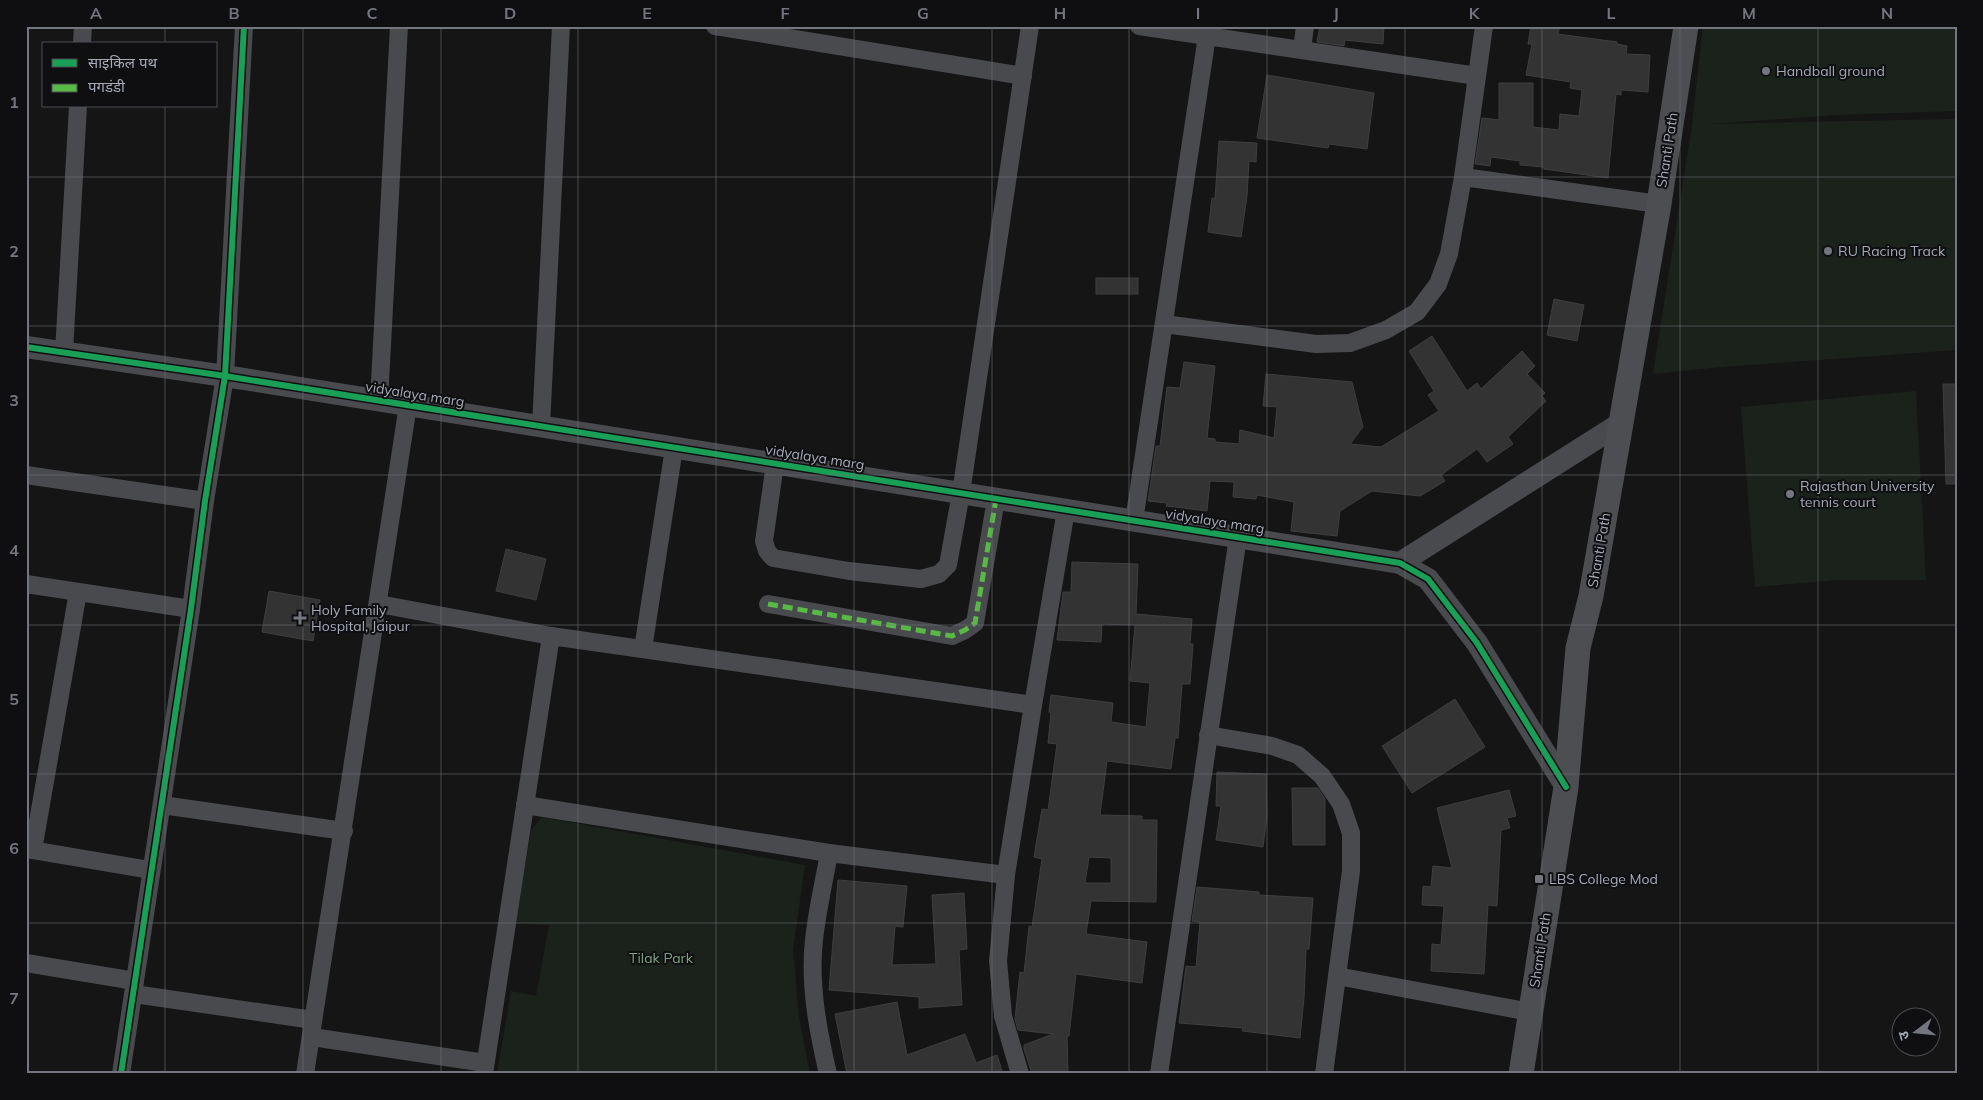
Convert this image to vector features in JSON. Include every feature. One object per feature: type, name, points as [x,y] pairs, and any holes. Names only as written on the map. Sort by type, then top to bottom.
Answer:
[{"type":"main road","name":"Shanti Path","points":[[1521,1074],[1566,787],[1578,648],[1591,596],[1659,204],[1686,26]]},
{"type":"street","points":[[82,42],[83,26]]},
{"type":"street","points":[[121,1074],[150,870],[162,805],[191,609],[204,501],[225,376],[244,26]]},
{"type":"street","points":[[379,401],[399,26]]},
{"type":"street","points":[[541,426],[561,26]]},
{"type":"street","points":[[714,26],[1022,76]]},
{"type":"street","points":[[775,464],[764,540],[766,551],[773,558],[921,579],[940,574],[948,565],[961,493],[1030,26]]},
{"type":"street","points":[[1139,26],[1477,76]]},
{"type":"street","points":[[1302,50],[1305,26]]},
{"type":"street","points":[[1164,324],[1316,344],[1350,343],[1386,330],[1417,312],[1438,284],[1449,254],[1463,178],[1484,26]]},
{"type":"street","points":[[1134,520],[1206,36]]},
{"type":"street","points":[[64,352],[78,108]]},
{"type":"street","points":[[1463,178],[1659,204]]},
{"type":"street","name":"vidyalaya marg","points":[[26,347],[225,376],[1400,563]]},
{"type":"street","points":[[305,1074],[344,831],[408,405]]},
{"type":"street","points":[[1566,787],[1477,643],[1428,579],[1400,563],[1621,423]]},
{"type":"street","points":[[643,649],[674,448]]},
{"type":"street","points":[[26,475],[204,501]]},
{"type":"street","points":[[768,604],[952,636],[974,623],[996,499]]},
{"type":"street","points":[[1020,1074],[1003,1016],[998,961],[1006,875],[1066,510]]},
{"type":"street","points":[[1159,1074],[1238,537]]},
{"type":"street","points":[[26,584],[191,609]]},
{"type":"street","points":[[78,592],[30,850],[150,870]]},
{"type":"street","points":[[378,604],[551,636],[1033,705]]},
{"type":"street","points":[[26,963],[484,1068],[551,636]]},
{"type":"street","points":[[1208,735],[1272,746],[1298,756],[1322,776],[1341,804],[1351,833],[1351,871],[1324,1074]]},
{"type":"street","points":[[162,805],[344,831]]},
{"type":"street","points":[[525,805],[829,853],[1006,875]]},
{"type":"street","points":[[828,1074],[814,993],[814,942],[829,853]]},
{"type":"street","points":[[1337,976],[1530,1012]]},
{"type":"green space","points":[[1703,26],[1957,26],[1957,111],[1837,115],[1709,124],[1957,119],[1957,350],[1721,367],[1653,374],[1692,125]]},
{"type":"green space","points":[[1916,391],[1926,580],[1839,580],[1755,587],[1741,407]]},
{"type":"green space","name":"Tilak Park","points":[[542,817],[805,865],[793,950],[799,1017],[810,1074],[497,1074],[511,991],[536,996],[549,925],[516,923],[531,830]]},
{"type":"building","points":[[1320,26],[1384,26],[1383,44],[1345,40],[1344,46],[1317,42]]},
{"type":"building","points":[[1531,26],[1560,26],[1558,34],[1617,42],[1617,44],[1627,46],[1626,54],[1650,55],[1648,92],[1621,90],[1621,95],[1616,94],[1608,178],[1544,169],[1544,167],[1520,165],[1520,161],[1491,157],[1490,166],[1475,164],[1482,118],[1499,120],[1499,83],[1533,83],[1533,127],[1559,130],[1560,114],[1579,116],[1582,90],[1570,88],[1571,82],[1526,75],[1532,44],[1528,44]]},
{"type":"building","points":[[1267,75],[1374,93],[1367,149],[1329,144],[1328,148],[1257,138]]},
{"type":"building","points":[[1219,141],[1257,143],[1256,162],[1249,161],[1247,196],[1241,237],[1208,232],[1212,198],[1215,199]]},
{"type":"building","points":[[1096,278],[1138,278],[1138,294],[1096,294]]},
{"type":"building","points":[[1554,299],[1584,305],[1577,341],[1547,335]]},
{"type":"building","points":[[1432,336],[1467,391],[1477,383],[1481,389],[1522,351],[1535,366],[1527,374],[1545,393],[1542,396],[1546,401],[1508,437],[1513,444],[1487,462],[1477,449],[1441,475],[1445,481],[1420,496],[1372,491],[1340,511],[1337,536],[1291,531],[1294,502],[1257,495],[1256,499],[1233,497],[1234,482],[1210,481],[1207,511],[1166,506],[1167,503],[1148,501],[1156,446],[1160,446],[1167,387],[1180,388],[1184,362],[1215,366],[1207,438],[1215,439],[1215,442],[1239,444],[1240,430],[1274,438],[1277,407],[1263,406],[1266,374],[1352,382],[1363,427],[1350,444],[1381,447],[1439,411],[1428,395],[1434,391],[1409,351]]},
{"type":"building","points":[[1943,384],[1957,384],[1957,484],[1946,484]]},
{"type":"building","points":[[506,549],[546,559],[536,600],[496,591]]},
{"type":"building","points":[[1072,562],[1138,564],[1136,614],[1192,619],[1190,644],[1193,644],[1190,684],[1182,684],[1178,738],[1175,738],[1171,769],[1107,761],[1100,815],[1142,816],[1142,820],[1157,820],[1156,902],[1091,901],[1086,934],[1147,942],[1142,983],[1076,974],[1069,1036],[1067,1036],[1068,1074],[1032,1074],[1024,1045],[1053,1034],[1018,1030],[1015,1019],[1020,972],[1024,973],[1029,926],[1032,927],[1042,859],[1034,857],[1042,809],[1048,810],[1057,744],[1048,743],[1051,695],[1113,703],[1111,722],[1146,727],[1150,683],[1130,681],[1135,625],[1102,624],[1101,642],[1057,640],[1063,592],[1071,592]],"holes":[[[1089,857],[1111,858],[1111,883],[1085,883]]]},
{"type":"building","points":[[269,591],[320,600],[313,641],[262,632]]},
{"type":"building","points":[[1455,699],[1485,747],[1412,793],[1382,746]]},
{"type":"building","points":[[1217,772],[1266,774],[1267,816],[1263,847],[1216,840],[1221,806],[1216,806]]},
{"type":"building","points":[[1292,788],[1318,788],[1325,799],[1325,845],[1293,845]]},
{"type":"building","points":[[1509,790],[1516,816],[1507,818],[1510,828],[1501,830],[1497,906],[1488,905],[1484,974],[1431,971],[1432,944],[1441,945],[1444,906],[1422,905],[1423,886],[1431,887],[1433,866],[1452,868],[1437,808]]},
{"type":"building","points":[[838,880],[907,886],[903,927],[895,926],[892,965],[936,964],[932,895],[964,893],[967,949],[959,950],[962,1005],[919,1008],[919,997],[829,990]]},
{"type":"building","points":[[1197,887],[1259,892],[1259,895],[1313,898],[1309,949],[1306,949],[1300,1038],[1242,1031],[1243,1028],[1179,1023],[1186,966],[1196,967],[1200,922],[1192,921]]},
{"type":"building","points":[[897,1002],[907,1055],[965,1034],[976,1063],[997,1055],[1003,1074],[847,1074],[835,1014]]},
{"type":"marked path","points":[[768,604],[952,636],[975,623],[996,499]]},
{"type":"cycle path","points":[[121,1074],[225,376],[244,26]]},
{"type":"cycle path","points":[[26,347],[225,376],[1400,563],[1428,579],[1477,643],[1566,787]]},
{"type":"place","name":"Handball ground","points":[[1766,71]]},
{"type":"place","name":"RU Racing Track","points":[[1828,251]]},
{"type":"place","name":"Rajasthan University tennis court","points":[[1790,494]]},
{"type":"place","name":"Holy Family Hospital, Jaipur","points":[[300,618]]},
{"type":"place","name":"LBS College Mod","points":[[1539,879]]}]
